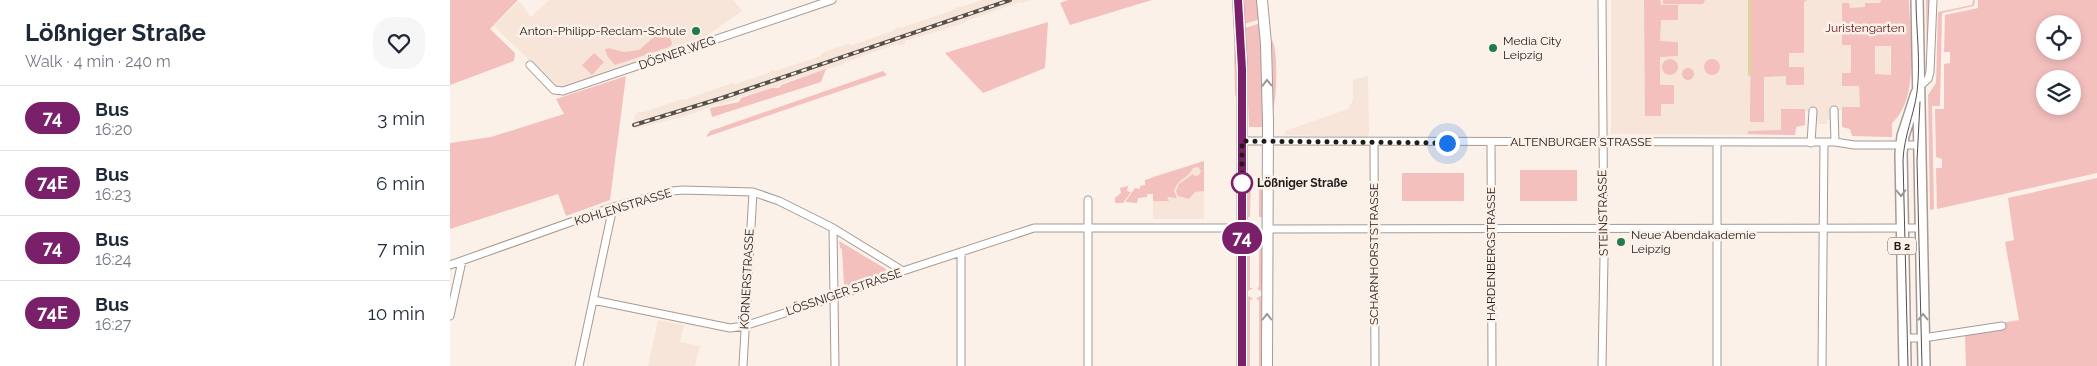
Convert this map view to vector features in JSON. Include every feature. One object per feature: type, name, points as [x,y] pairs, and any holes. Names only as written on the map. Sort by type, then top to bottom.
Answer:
[{"type":"main road","points":[[1238,0],[1242,56],[1242,366]]},
{"type":"main road","points":[[1262,0],[1266,44],[1268,142],[1267,366]]},
{"type":"main road","name":"B 2","points":[[1918,0],[1924,366]]},
{"type":"main road","name":"B 2","points":[[1905,366],[1901,144],[1919,87]]},
{"type":"street","name":"DÖSNER WEG","points":[[530,65],[554,90],[563,91],[832,0]]},
{"type":"street","name":"STEINSTRASSE","points":[[1602,0],[1602,366]]},
{"type":"street","points":[[1919,87],[1928,79],[1930,72],[1933,0]]},
{"type":"street","points":[[1834,110],[1835,142]]},
{"type":"street","points":[[1811,143],[1813,111]]},
{"type":"street","name":"ALTENBURGER STRASSE","points":[[1242,141],[1835,142],[1854,145],[1919,144]]},
{"type":"street","name":"SCHARNHORSTSTRASSE","points":[[1374,142],[1375,366]]},
{"type":"street","name":"HARDENBERGSTRASSE","points":[[1491,142],[1492,366]]},
{"type":"street","points":[[1716,142],[1717,366]]},
{"type":"street","points":[[1822,366],[1824,142]]},
{"type":"street","name":"KOHLENSTRASSE","points":[[450,265],[613,207],[677,190],[753,192],[779,201],[834,228],[903,271]]},
{"type":"street","name":"KÖRNERSTRASSE","points":[[743,366],[753,192]]},
{"type":"street","points":[[1088,200],[1088,366]]},
{"type":"street","points":[[579,366],[613,207]]},
{"type":"street","points":[[834,228],[835,366]]},
{"type":"street","name":"LÖSSNIGER STRASSE","points":[[594,300],[730,328],[744,326],[834,297],[903,271],[1034,228],[1242,228]]},
{"type":"street","points":[[1267,229],[1921,228]]},
{"type":"street","points":[[961,253],[961,366]]},
{"type":"street","points":[[450,316],[462,261]]},
{"type":"street","points":[[1905,338],[1923,338],[2002,326]]},
{"type":"shaded area","points":[[549,0],[733,0],[742,11],[692,46],[558,88],[494,26],[519,1],[531,17]]},
{"type":"shaded area","points":[[982,0],[1032,0],[1020,2],[966,21],[965,23],[905,41],[905,44],[897,44],[844,64],[779,84],[777,87],[739,97],[738,99],[686,116],[633,129],[635,115],[638,112],[644,112],[682,99],[684,100],[732,83],[736,84],[773,70],[775,71],[821,56],[822,53],[847,44],[852,45],[893,31],[898,27],[901,28],[953,10],[959,6]]},
{"type":"shaded area","points":[[1611,0],[1909,0],[1890,46],[1892,137],[1852,136],[1850,129],[1842,127],[1842,110],[1831,111],[1831,120],[1827,120],[1827,124],[1818,124],[1816,111],[1805,111],[1805,125],[1796,127],[1795,135],[1611,134]]},
{"type":"shaded area","points":[[1748,0],[1751,0],[1751,75],[1748,76]]},
{"type":"shaded area","points":[[1368,76],[1369,133],[1367,137],[1285,135],[1285,131],[1348,109],[1353,100],[1353,80]]},
{"type":"shaded area","points":[[1204,161],[1204,219],[1153,219],[1153,176]]},
{"type":"shaded area","points":[[658,320],[684,325],[680,342],[700,346],[695,366],[648,366]]},
{"type":"green space","points":[[450,0],[518,0],[490,29],[515,53],[514,61],[450,85]]},
{"type":"green space","points":[[1068,0],[1152,0],[1070,25],[1060,3]]},
{"type":"green space","points":[[1242,0],[1258,0],[1261,19],[1244,24]]},
{"type":"green space","points":[[1644,0],[1660,0],[1661,5],[1678,5],[1678,20],[1661,20],[1660,41],[1678,42],[1678,56],[1660,57],[1660,85],[1674,85],[1674,104],[1661,104],[1661,116],[1645,116]]},
{"type":"green space","points":[[1663,0],[1705,0],[1703,4],[1663,4]]},
{"type":"green space","points":[[1751,0],[1807,0],[1804,2],[1804,53],[1789,53],[1789,67],[1804,67],[1804,85],[1786,85],[1786,76],[1764,77],[1764,122],[1750,122]]},
{"type":"green space","name":"Juristengarten","points":[[1881,0],[1909,0],[1911,66],[1907,99],[1901,112],[1892,123],[1892,137],[1852,136],[1850,129],[1842,127],[1842,107],[1860,107],[1859,86],[1842,86],[1842,73],[1851,73],[1851,45],[1842,45],[1842,3],[1849,3],[1850,8],[1865,7],[1865,3],[1880,3]],"holes":[[[1875,46],[1891,46],[1891,75],[1875,74]]]},
{"type":"green space","points":[[1926,0],[1929,0],[1927,70]]},
{"type":"green space","points":[[1973,0],[1975,0],[1974,6],[1942,13],[1940,106],[1932,106],[1934,209],[1930,210],[1928,95],[1936,83],[1938,12],[1972,5]]},
{"type":"green space","points":[[1978,0],[2097,0],[2097,173],[1937,209],[1936,168],[1942,168],[1942,159],[1936,157],[1935,109],[1944,109],[1944,64],[1950,63],[1950,52],[1944,52],[1945,15],[1978,8]]},
{"type":"green space","points":[[1048,22],[1045,68],[983,93],[945,53]]},
{"type":"green space","points":[[1261,23],[1264,127],[1249,127],[1245,28]]},
{"type":"green space","points":[[660,32],[670,37],[672,44],[669,47],[615,65],[605,50],[608,48],[624,52],[639,50]]},
{"type":"green space","points":[[1272,40],[1276,73],[1273,109]]},
{"type":"green space","points":[[1236,42],[1237,101],[1235,94],[1234,47]]},
{"type":"green space","points":[[594,53],[604,62],[592,75],[582,65]]},
{"type":"green space","points":[[1670,59],[1678,67],[1670,75],[1662,67]]},
{"type":"green space","points":[[1712,59],[1720,67],[1712,75],[1704,67]]},
{"type":"green space","points":[[1686,68],[1690,68],[1694,74],[1690,80],[1686,80],[1682,76],[1682,72]]},
{"type":"green space","points":[[826,69],[821,82],[712,117],[710,108],[739,102],[741,98],[772,88],[779,88],[781,85]]},
{"type":"green space","points":[[883,71],[887,75],[706,137],[710,131]]},
{"type":"green space","points":[[626,76],[610,200],[566,216],[558,194],[450,229],[450,143],[491,137],[564,114],[556,99]]},
{"type":"green space","points":[[1781,109],[1805,109],[1805,125],[1796,127],[1795,135],[1748,134],[1748,131],[1781,130]]},
{"type":"green space","points":[[1204,161],[1204,191],[1195,192],[1189,199],[1178,196],[1176,191],[1179,184],[1193,174],[1195,176],[1199,175],[1201,171],[1198,167],[1193,168],[1178,183],[1174,191],[1177,198],[1167,197],[1169,201],[1153,201],[1153,194],[1147,194],[1147,197],[1138,198],[1137,203],[1125,202],[1135,188],[1140,189],[1140,186],[1145,185],[1145,180]]},
{"type":"green space","points":[[1520,170],[1577,170],[1577,201],[1520,201]]},
{"type":"green space","points":[[1402,173],[1464,173],[1464,201],[1402,201]]},
{"type":"green space","points":[[1247,175],[1253,179],[1251,179],[1250,217],[1246,217]]},
{"type":"green space","points":[[1260,176],[1264,181],[1264,217],[1259,217],[1259,179],[1257,179]]},
{"type":"green space","points":[[2097,178],[2097,366],[1966,366],[1965,334],[2001,323],[2019,320],[2005,242],[2014,240],[2008,198]]},
{"type":"green space","points":[[1128,186],[1127,191],[1131,192],[1123,203],[1115,203],[1115,198],[1121,193],[1120,188]]},
{"type":"green space","points":[[1264,238],[1263,289],[1260,291],[1257,288],[1259,287],[1259,239]]},
{"type":"green space","points":[[1246,239],[1250,239],[1250,288],[1253,288],[1248,291]]},
{"type":"green space","points":[[839,241],[886,269],[885,273],[844,286],[842,249],[840,248]]},
{"type":"green space","points":[[1249,296],[1253,299],[1250,300],[1250,366],[1246,366],[1247,298]]},
{"type":"green space","points":[[1260,296],[1264,297],[1264,366],[1259,366],[1259,300],[1256,299]]},
{"type":"tram line","points":[[1908,366],[1903,160],[1905,142],[1916,101],[1918,81],[1916,0]]},
{"type":"tram line","points":[[1920,102],[1917,161],[1922,366]]},
{"type":"railway","points":[[634,125],[722,98],[1010,0]]},
{"type":"bus line","name":"74","points":[[1238,0],[1242,69],[1242,366]]},
{"type":"place","name":"Anton-Philipp-Reclam-Schule","points":[[696,31]]},
{"type":"place","name":"Media City Leipzig","points":[[1493,48]]},
{"type":"place","name":"Lößniger Straße","points":[[1242,183]]},
{"type":"place","name":"Neue Abendakademie Leipzig","points":[[1621,242]]},
{"type":"route","points":[[1242,183],[1242,187],[1242,141],[1447,143]]}]
